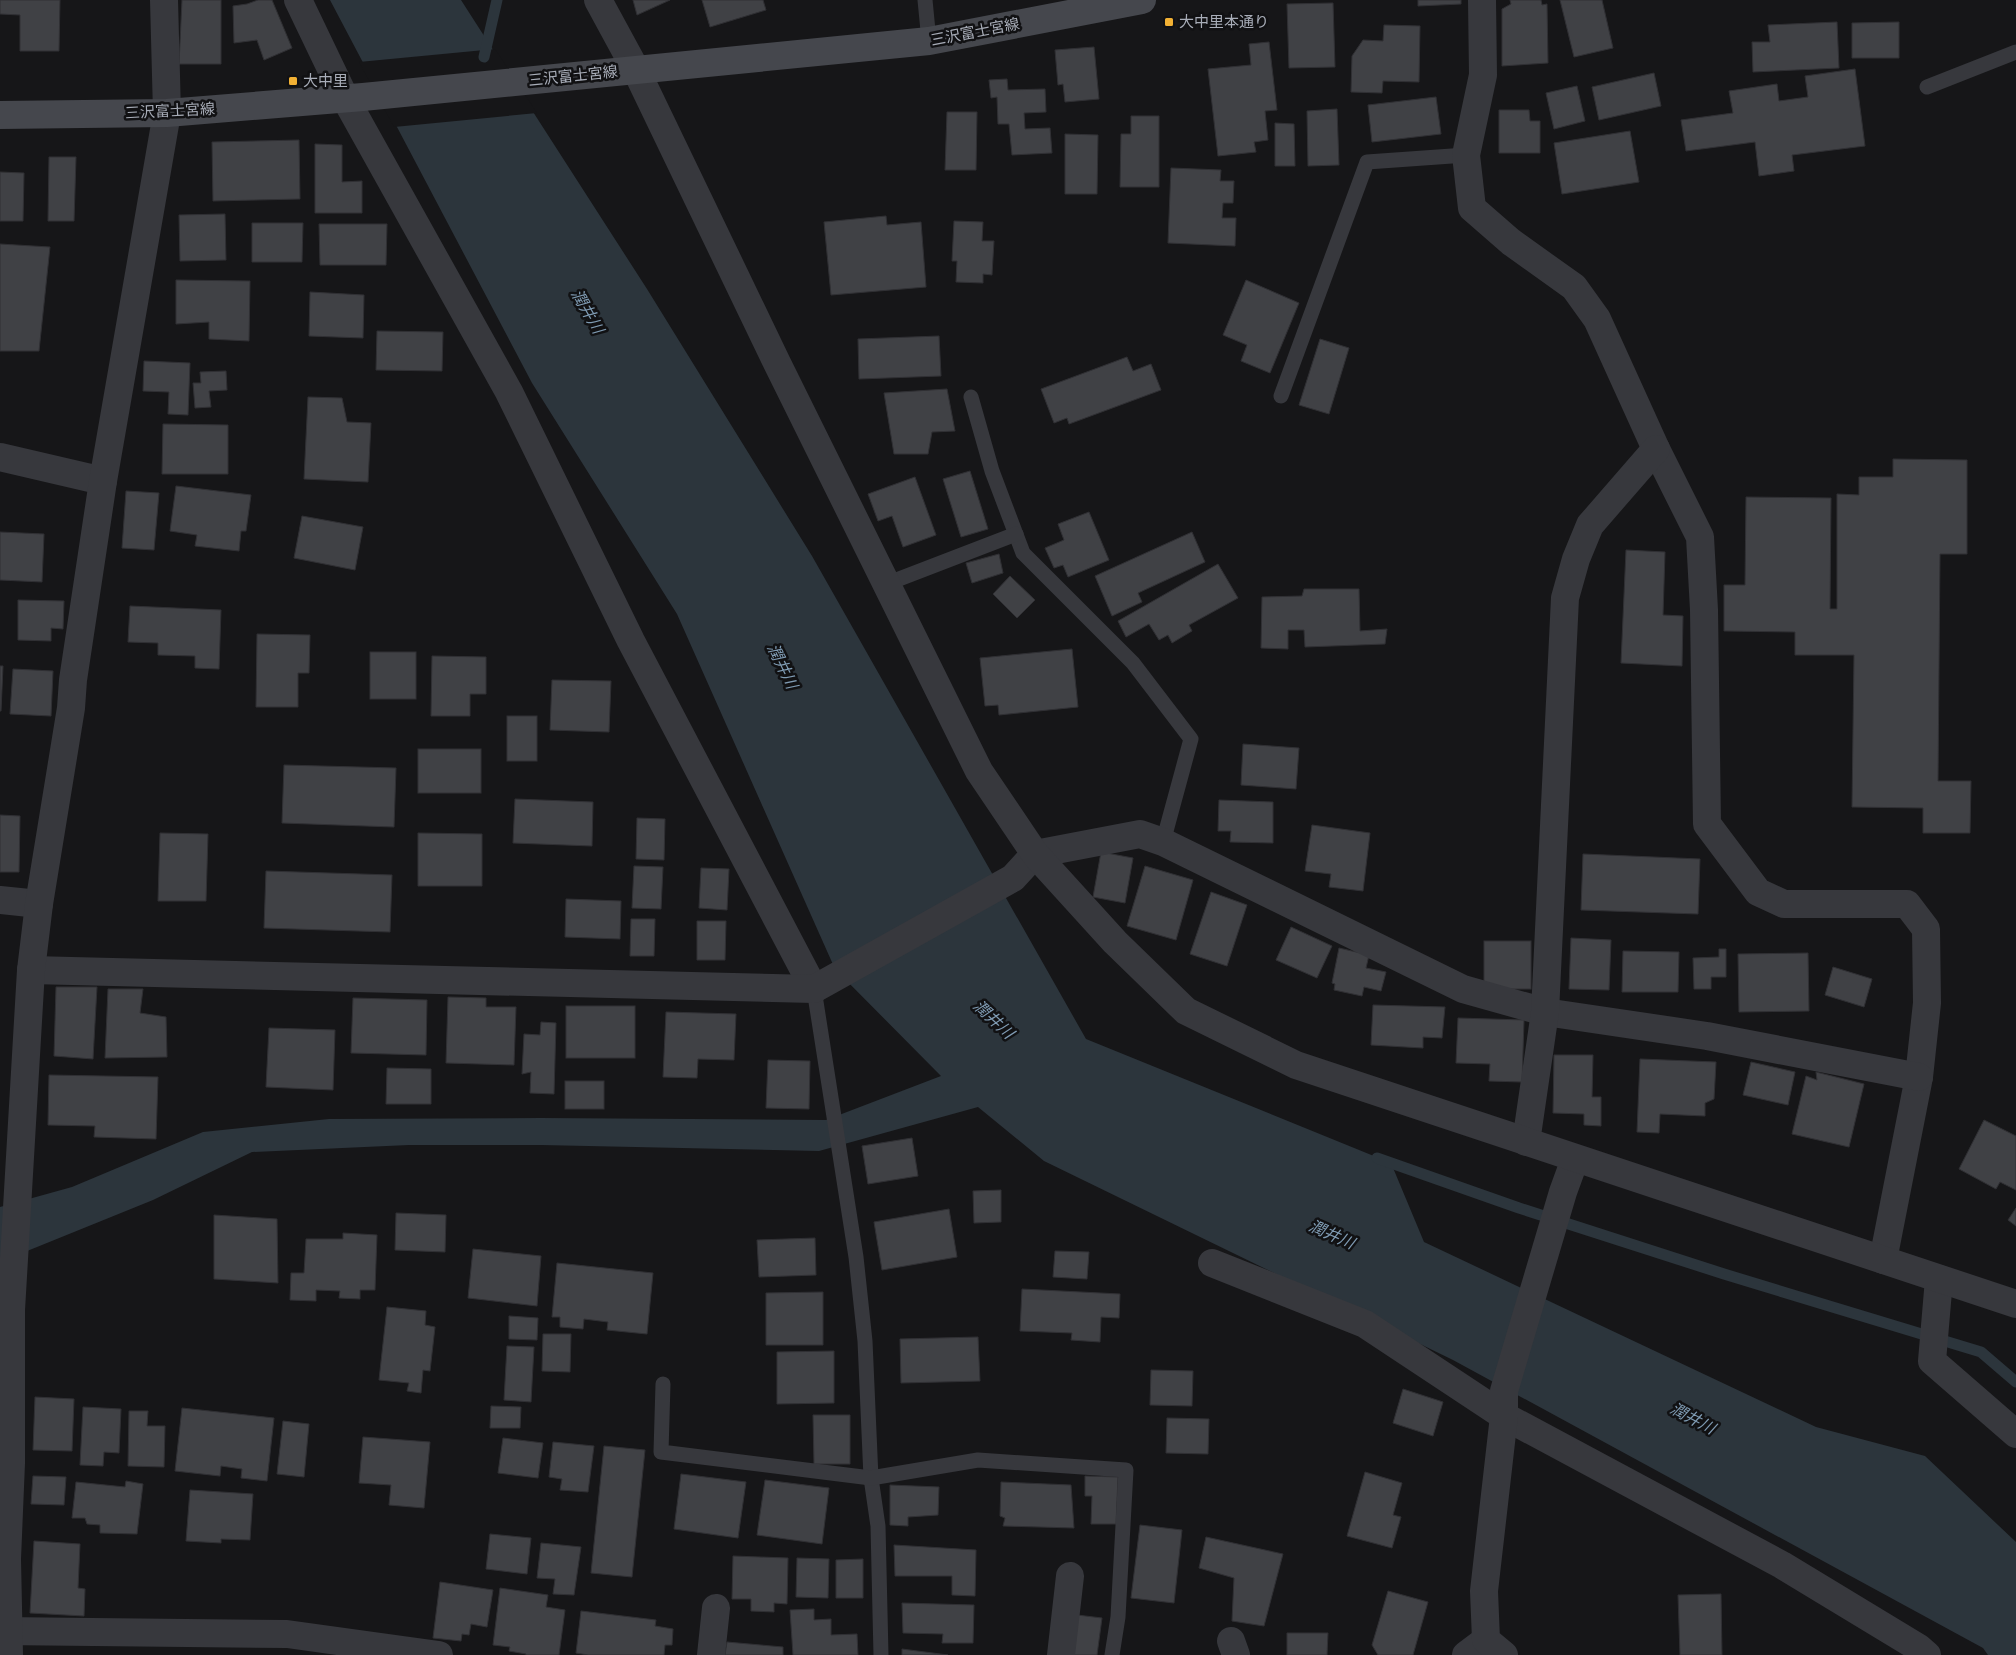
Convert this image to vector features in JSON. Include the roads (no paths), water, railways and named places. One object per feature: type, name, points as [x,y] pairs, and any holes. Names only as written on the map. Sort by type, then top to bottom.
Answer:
[{"type":"main road","name":"三沢富士宮線","points":[[0,115],[167,113],[354,98],[929,41],[1142,0]]},
{"type":"street","points":[[164,0],[167,113],[103,482],[73,680],[71,708],[39,904],[10,1151],[18,1182],[12,1272],[11,1463],[6,1639],[287,1634],[440,1655]]},
{"type":"street","points":[[298,0],[354,98],[509,392],[631,641],[814,989]]},
{"type":"street","points":[[598,0],[636,70],[979,771],[1035,854],[1115,942],[1186,1011],[1296,1065],[2016,1304]]},
{"type":"street","points":[[1482,0],[1483,75],[1466,155],[1472,208],[1511,242],[1574,287],[1597,318],[1656,449],[1700,537],[1704,610],[1707,824],[1758,892],[1784,904],[1907,904],[1926,929],[1927,1003],[1919,1077],[1883,1260]]},
{"type":"street","points":[[1526,1142],[1544,1012],[1564,598],[1576,559],[1590,525],[1656,449]]},
{"type":"street","points":[[0,457],[103,482]]},
{"type":"street","points":[[31,970],[814,989],[1013,878],[1035,854],[1140,834],[1163,842],[1464,988],[1544,1012],[1707,1036],[1919,1077]]},
{"type":"street","points":[[0,900],[39,904]]},
{"type":"street","points":[[1485,1650],[1484,1591],[1504,1404],[1563,1192],[1575,1159]]},
{"type":"street","points":[[1212,1263],[1365,1324],[1782,1565],[1919,1648],[1927,1655]]},
{"type":"street","points":[[1939,1279],[1932,1361],[2016,1434]]},
{"type":"street","points":[[1061,1655],[1070,1576]]},
{"type":"street","points":[[711,1655],[716,1608]]},
{"type":"lane","points":[[925,0],[929,41]]},
{"type":"lane","points":[[1927,87],[2016,52]]},
{"type":"lane","points":[[1281,396],[1367,162],[1466,155]]},
{"type":"lane","points":[[971,397],[992,471],[1023,553],[1133,663],[1192,738],[1163,842]]},
{"type":"lane","points":[[886,584],[1016,534]]},
{"type":"lane","points":[[814,989],[856,1257],[865,1341],[871,1478],[878,1526],[881,1655]]},
{"type":"lane","points":[[663,1384],[661,1452],[871,1478],[978,1460],[1126,1470],[1118,1617],[1112,1655]]},
{"type":"water","name":"潤井川","points":[[330,0],[461,0],[647,289],[812,556],[1086,1039],[1391,1163],[1424,1242],[1816,1427],[1925,1456],[2016,1542],[2016,1655],[1988,1655],[1983,1648],[1453,1360],[1044,1161],[978,1107],[819,1151],[541,1145],[409,1145],[252,1152],[153,1200],[0,1262],[0,1207],[72,1187],[203,1132],[329,1119],[826,1120],[941,1076],[835,969],[677,614],[532,383]]},
{"type":"waterway","points":[[484,57],[497,0]]},
{"type":"waterway","points":[[1377,1158],[1519,1208],[1724,1274],[1981,1352],[2016,1382]]},
{"type":"place","name":"大中里本通り","points":[[1169,22]]},
{"type":"place","name":"大中里","points":[[293,81]]}]
